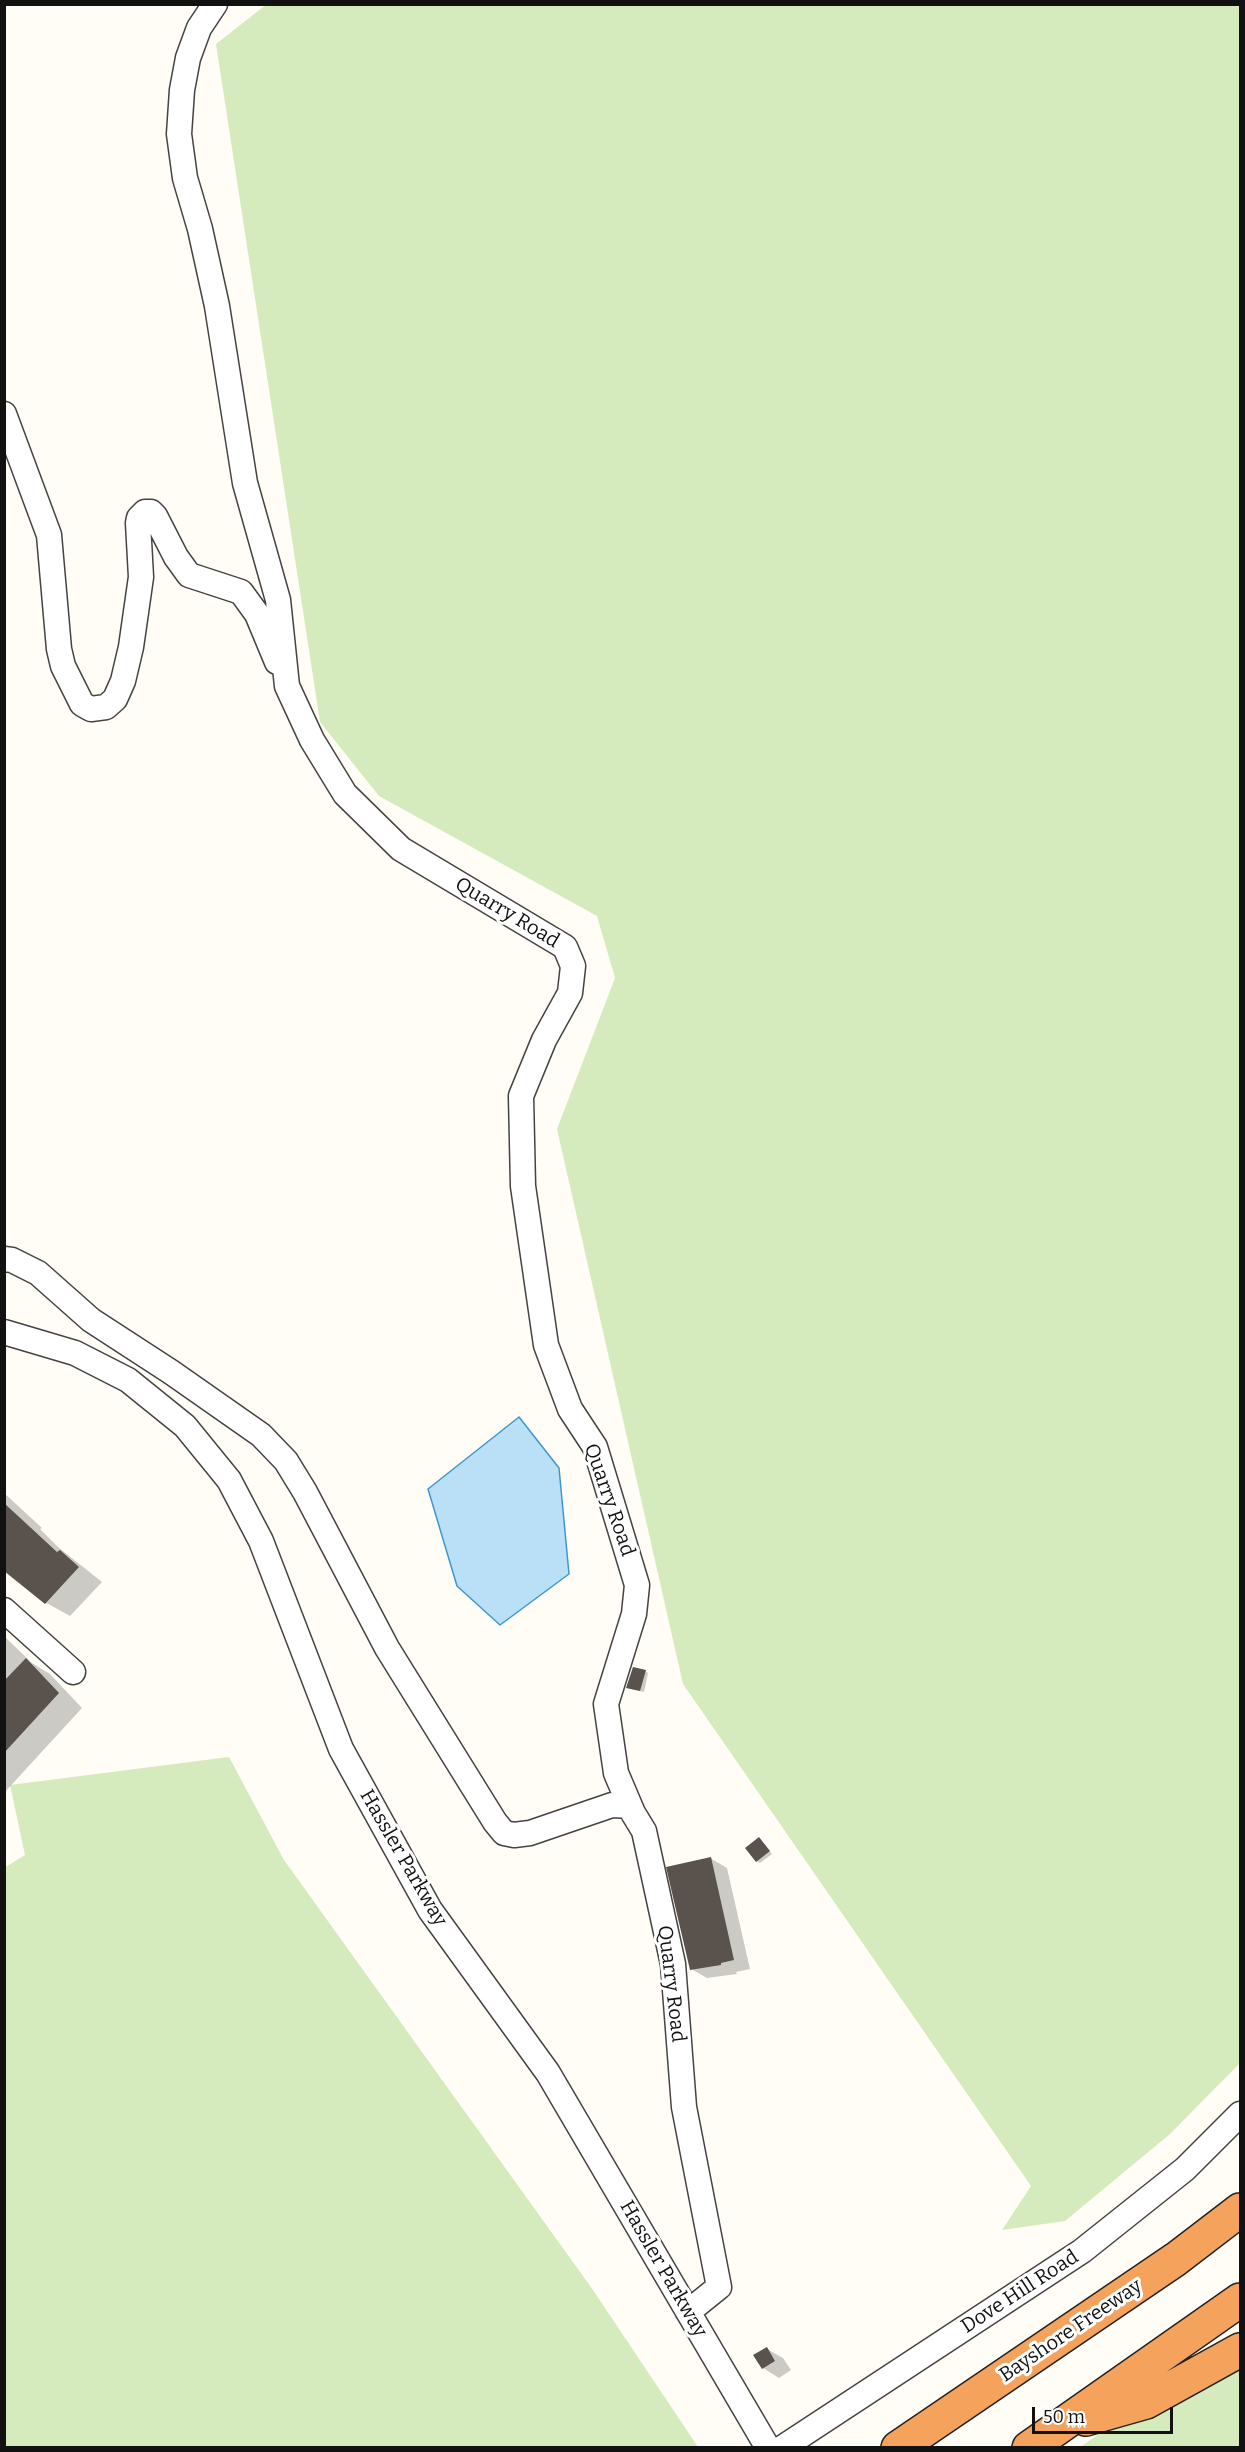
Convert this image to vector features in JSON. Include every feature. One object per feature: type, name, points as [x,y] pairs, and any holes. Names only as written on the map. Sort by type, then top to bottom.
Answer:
[{"type":"highway","name":"Bayshore Freeway","points":[[898,2448],[1176,2259],[1240,2210]]},
{"type":"highway","points":[[1029,2448],[1240,2300]]},
{"type":"highway","points":[[1064,2425],[1146,2402],[1240,2350]]},
{"type":"street","points":[[213,6],[199,28],[188,58],[182,90],[179,134],[185,178],[200,228],[217,306],[245,483],[278,600],[287,686]]},
{"type":"street","name":"Quarry Road","points":[[4,414],[49,535],[59,649],[63,666],[82,704],[91,709],[106,707],[115,699],[123,681],[131,647],[141,577],[138,523],[142,514],[151,512],[183,569],[194,578],[241,592],[256,614],[312,740],[345,794],[400,849],[565,947],[573,966],[570,993],[544,1040],[521,1096],[523,1186],[546,1345],[570,1409],[595,1447],[637,1585],[634,1614],[606,1704],[621,1806],[644,1831],[673,1964],[684,2107],[719,2287],[688,2312]]},
{"type":"street","points":[[4,1259],[12,1260],[38,1273],[91,1320],[171,1372],[261,1436],[286,1461],[311,1502],[387,1648],[504,1833],[514,1835],[540,1830],[621,1806]]},
{"type":"street","name":"Hassler Parkway","points":[[4,1332],[75,1353],[128,1380],[185,1426],[229,1480],[261,1541],[341,1749],[429,1910],[548,2073],[768,2448]]},
{"type":"street","points":[[4,1610],[73,1672]]},
{"type":"street","name":"Dove Hill Road","points":[[782,2448],[1082,2251],[1185,2169],[1240,2114]]},
{"type":"green space","points":[[267,4],[1240,5],[1240,2063],[1170,2134],[1065,2221],[1002,2230],[1031,2186],[683,1684],[557,1129],[615,978],[597,916],[379,796],[320,722],[216,44]]},
{"type":"green space","points":[[229,1757],[284,1860],[593,2290],[698,2447],[5,2447],[4,1868],[25,1855],[10,1785]]},
{"type":"green space","points":[[1240,2361],[1240,2447],[1079,2448],[1103,2431]]},
{"type":"water","points":[[519,1417],[559,1468],[569,1574],[500,1625],[457,1586],[428,1489]]},
{"type":"building","points":[[4,1503],[57,1552],[60,1550],[79,1567],[45,1604],[4,1571]]},
{"type":"building","points":[[26,1658],[59,1693],[4,1753],[4,1681]]},
{"type":"building","points":[[633,1667],[646,1670],[640,1691],[626,1688]]},
{"type":"building","points":[[759,1837],[770,1851],[756,1862],[745,1848]]},
{"type":"building","points":[[711,1857],[734,1960],[721,1963],[721,1965],[690,1970],[666,1867]]},
{"type":"building","points":[[767,2347],[775,2361],[762,2369],[753,2355]]}]
